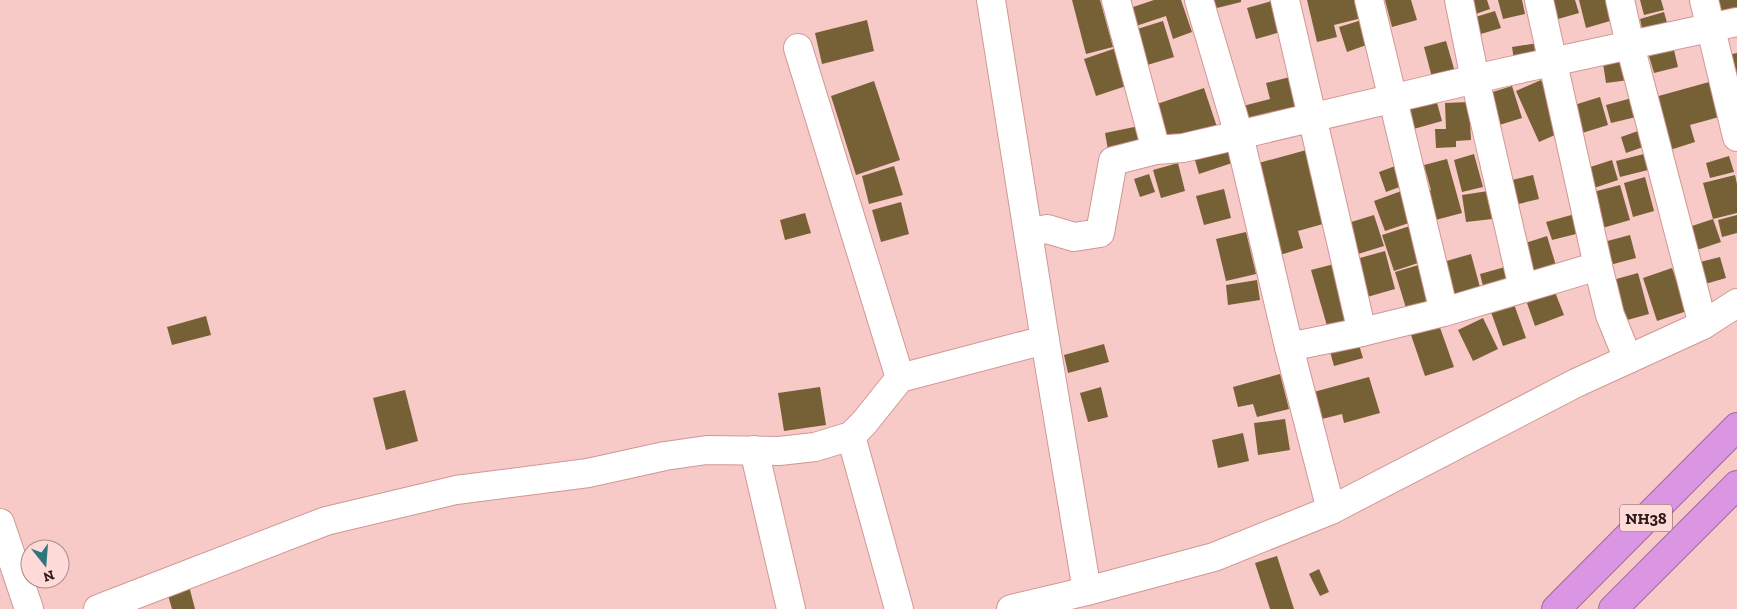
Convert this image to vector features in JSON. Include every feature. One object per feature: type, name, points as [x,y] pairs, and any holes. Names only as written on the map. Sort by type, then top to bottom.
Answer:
[{"type":"highway","name":"NH38","points":[[1556,609],[1737,427]]},
{"type":"highway","name":"NH38","points":[[1613,609],[1737,485]]},
{"type":"street","points":[[991,0],[1087,591]]},
{"type":"street","points":[[1116,0],[1156,150]]},
{"type":"street","points":[[1200,0],[1239,135],[1289,347],[1331,510]]},
{"type":"street","points":[[1285,0],[1362,332]]},
{"type":"street","points":[[1369,0],[1444,312]]},
{"type":"street","points":[[1459,0],[1475,79],[1523,288]]},
{"type":"street","points":[[1539,0],[1610,315],[1628,359]]},
{"type":"street","points":[[1620,0],[1703,325]]},
{"type":"street","points":[[1704,0],[1737,137]]},
{"type":"street","points":[[1028,232],[1047,229],[1074,237],[1100,233],[1113,161],[1156,150],[1183,148],[1475,79],[1737,22]]},
{"type":"street","points":[[798,48],[900,378]]},
{"type":"street","points":[[1289,347],[1444,312],[1598,266]]},
{"type":"street","points":[[1011,609],[1214,557],[1331,510],[1576,383],[1703,325],[1737,303]]},
{"type":"street","points":[[98,609],[335,518],[456,490],[588,473],[665,456],[699,452],[779,451],[815,447],[850,436],[864,423],[900,378],[1045,340]]},
{"type":"street","points":[[850,436],[899,609]]},
{"type":"street","points":[[754,450],[791,609]]},
{"type":"street","points":[[0,523],[29,609]]},
{"type":"building","points":[[1072,0],[1100,0],[1113,47],[1086,54]]},
{"type":"building","points":[[1154,0],[1181,0],[1192,32],[1173,39],[1166,16],[1130,28],[1124,10]]},
{"type":"building","points":[[1206,0],[1241,0],[1241,2],[1209,10]]},
{"type":"building","points":[[1276,0],[1284,31],[1256,39],[1247,8]]},
{"type":"building","points":[[1307,0],[1361,0],[1366,17],[1334,25],[1337,37],[1317,42]]},
{"type":"building","points":[[1385,0],[1411,0],[1417,20],[1392,27]]},
{"type":"building","points":[[1461,0],[1487,0],[1490,9],[1467,17]]},
{"type":"building","points":[[1498,0],[1522,0],[1525,14],[1503,19]]},
{"type":"building","points":[[1544,0],[1575,0],[1579,13],[1551,21]]},
{"type":"building","points":[[1579,0],[1612,0],[1617,19],[1586,28]]},
{"type":"building","points":[[1640,0],[1661,0],[1664,10],[1644,15]]},
{"type":"building","points":[[1711,0],[1737,0],[1737,18],[1718,23]]},
{"type":"building","points":[[1495,11],[1501,28],[1474,36],[1469,19]]},
{"type":"building","points":[[1664,12],[1669,30],[1644,37],[1640,19]]},
{"type":"building","points":[[1365,19],[1372,43],[1347,52],[1339,27]]},
{"type":"building","points":[[867,20],[874,51],[822,64],[815,33]]},
{"type":"building","points":[[1163,21],[1174,57],[1144,66],[1134,30]]},
{"type":"building","points":[[1446,41],[1457,79],[1434,85],[1424,47]]},
{"type":"building","points":[[1544,42],[1547,62],[1515,66],[1512,47]]},
{"type":"building","points":[[1116,48],[1129,85],[1096,96],[1084,59]]},
{"type":"building","points":[[1674,50],[1678,67],[1654,73],[1649,56]]},
{"type":"building","points":[[1737,53],[1737,74],[1732,75],[1728,55]]},
{"type":"building","points":[[1625,59],[1629,80],[1606,83],[1603,63]]},
{"type":"building","points":[[1290,77],[1299,111],[1244,126],[1239,107],[1270,99],[1266,83]]},
{"type":"building","points":[[1541,80],[1564,131],[1539,142],[1516,91]]},
{"type":"building","points":[[874,81],[900,160],[856,175],[831,96]]},
{"type":"building","points":[[1709,82],[1719,117],[1690,125],[1695,142],[1670,150],[1655,97]]},
{"type":"building","points":[[1512,86],[1522,118],[1496,126],[1486,94]]},
{"type":"building","points":[[1204,88],[1217,127],[1167,143],[1154,105]]},
{"type":"building","points":[[1600,97],[1608,125],[1579,134],[1571,106]]},
{"type":"building","points":[[1632,98],[1636,117],[1611,123],[1606,105]]},
{"type":"building","points":[[1436,99],[1442,121],[1410,130],[1404,108]]},
{"type":"building","points":[[1469,102],[1471,140],[1456,141],[1456,147],[1436,148],[1435,129],[1446,129],[1445,103]]},
{"type":"building","points":[[1139,126],[1142,144],[1108,150],[1105,133]]},
{"type":"building","points":[[1638,131],[1643,147],[1626,153],[1621,137]]},
{"type":"building","points":[[1226,146],[1232,163],[1199,174],[1194,157]]},
{"type":"building","points":[[1310,149],[1330,222],[1298,231],[1303,248],[1280,255],[1255,164]]},
{"type":"building","points":[[1474,154],[1483,187],[1462,192],[1454,160]]},
{"type":"building","points":[[1644,154],[1648,170],[1620,177],[1616,161]]},
{"type":"building","points":[[1729,156],[1734,172],[1710,178],[1706,163]]},
{"type":"building","points":[[1447,159],[1462,213],[1428,222],[1420,193],[1431,190],[1424,165]]},
{"type":"building","points":[[1612,160],[1618,180],[1588,190],[1581,170]]},
{"type":"building","points":[[1178,163],[1185,191],[1161,198],[1153,170]]},
{"type":"building","points":[[1398,165],[1405,185],[1386,192],[1379,172]]},
{"type":"building","points":[[894,166],[903,195],[869,204],[862,176]]},
{"type":"building","points":[[1149,174],[1155,192],[1140,197],[1134,179]]},
{"type":"building","points":[[1533,175],[1539,199],[1510,206],[1503,182]]},
{"type":"building","points":[[1735,175],[1737,184],[1737,213],[1713,219],[1703,183]]},
{"type":"building","points":[[1645,177],[1654,211],[1633,217],[1624,183]]},
{"type":"building","points":[[1620,185],[1630,220],[1599,229],[1589,193]]},
{"type":"building","points":[[1224,189],[1231,218],[1204,225],[1196,196]]},
{"type":"building","points":[[1404,190],[1415,221],[1385,231],[1374,201]]},
{"type":"building","points":[[1488,191],[1492,219],[1466,222],[1462,195]]},
{"type":"building","points":[[901,202],[909,234],[881,242],[872,210]]},
{"type":"building","points":[[805,213],[811,233],[785,240],[780,220]]},
{"type":"building","points":[[1575,214],[1580,233],[1552,240],[1546,222]]},
{"type":"building","points":[[1374,215],[1384,246],[1358,254],[1348,223]]},
{"type":"building","points":[[1737,215],[1737,233],[1722,237],[1718,220]]},
{"type":"building","points":[[1713,219],[1721,242],[1694,251],[1686,228]]},
{"type":"building","points":[[1413,225],[1424,261],[1394,271],[1382,235]]},
{"type":"building","points":[[1246,232],[1256,274],[1226,281],[1216,239]]},
{"type":"building","points":[[1630,235],[1636,258],[1606,266],[1600,243]]},
{"type":"building","points":[[1547,236],[1558,272],[1530,281],[1519,245]]},
{"type":"building","points":[[1385,251],[1395,289],[1360,299],[1349,261]]},
{"type":"building","points":[[1471,254],[1481,291],[1453,299],[1443,262]]},
{"type":"building","points":[[1720,257],[1726,278],[1698,286],[1692,264]]},
{"type":"building","points":[[1338,263],[1353,319],[1327,326],[1311,270]]},
{"type":"building","points":[[1425,263],[1436,298],[1406,308],[1395,272]]},
{"type":"building","points":[[1505,267],[1510,287],[1485,294],[1480,274]]},
{"type":"building","points":[[1672,268],[1687,311],[1657,321],[1643,278]]},
{"type":"building","points":[[1638,273],[1649,314],[1620,322],[1609,281]]},
{"type":"building","points":[[1257,280],[1260,300],[1228,305],[1226,285]]},
{"type":"building","points":[[1555,292],[1564,315],[1535,326],[1527,303]]},
{"type":"building","points":[[1514,304],[1526,338],[1503,346],[1491,312]]},
{"type":"building","points":[[206,316],[211,335],[172,345],[167,327]]},
{"type":"building","points":[[1483,318],[1498,349],[1473,361],[1458,330]]},
{"type":"building","points":[[1438,322],[1454,367],[1425,376],[1410,332]]},
{"type":"building","points":[[1357,339],[1363,358],[1334,366],[1329,348]]},
{"type":"building","points":[[1104,344],[1109,362],[1068,373],[1064,355]]},
{"type":"building","points":[[1280,374],[1289,409],[1257,417],[1253,404],[1238,407],[1233,387]]},
{"type":"building","points":[[1369,377],[1380,413],[1344,423],[1342,414],[1318,420],[1310,393]]},
{"type":"building","points":[[820,387],[826,425],[784,431],[778,393]]},
{"type":"building","points":[[1101,387],[1108,417],[1088,422],[1080,393]]},
{"type":"building","points":[[405,390],[418,441],[386,450],[373,398]]},
{"type":"building","points":[[1285,419],[1290,450],[1258,455],[1254,423]]},
{"type":"building","points":[[1243,433],[1249,461],[1218,468],[1212,440]]},
{"type":"building","points":[[1277,556],[1294,609],[1270,609],[1255,563]]},
{"type":"building","points":[[1319,569],[1329,592],[1320,596],[1309,574]]},
{"type":"building","points":[[189,586],[195,609],[172,609],[167,592]]}]
